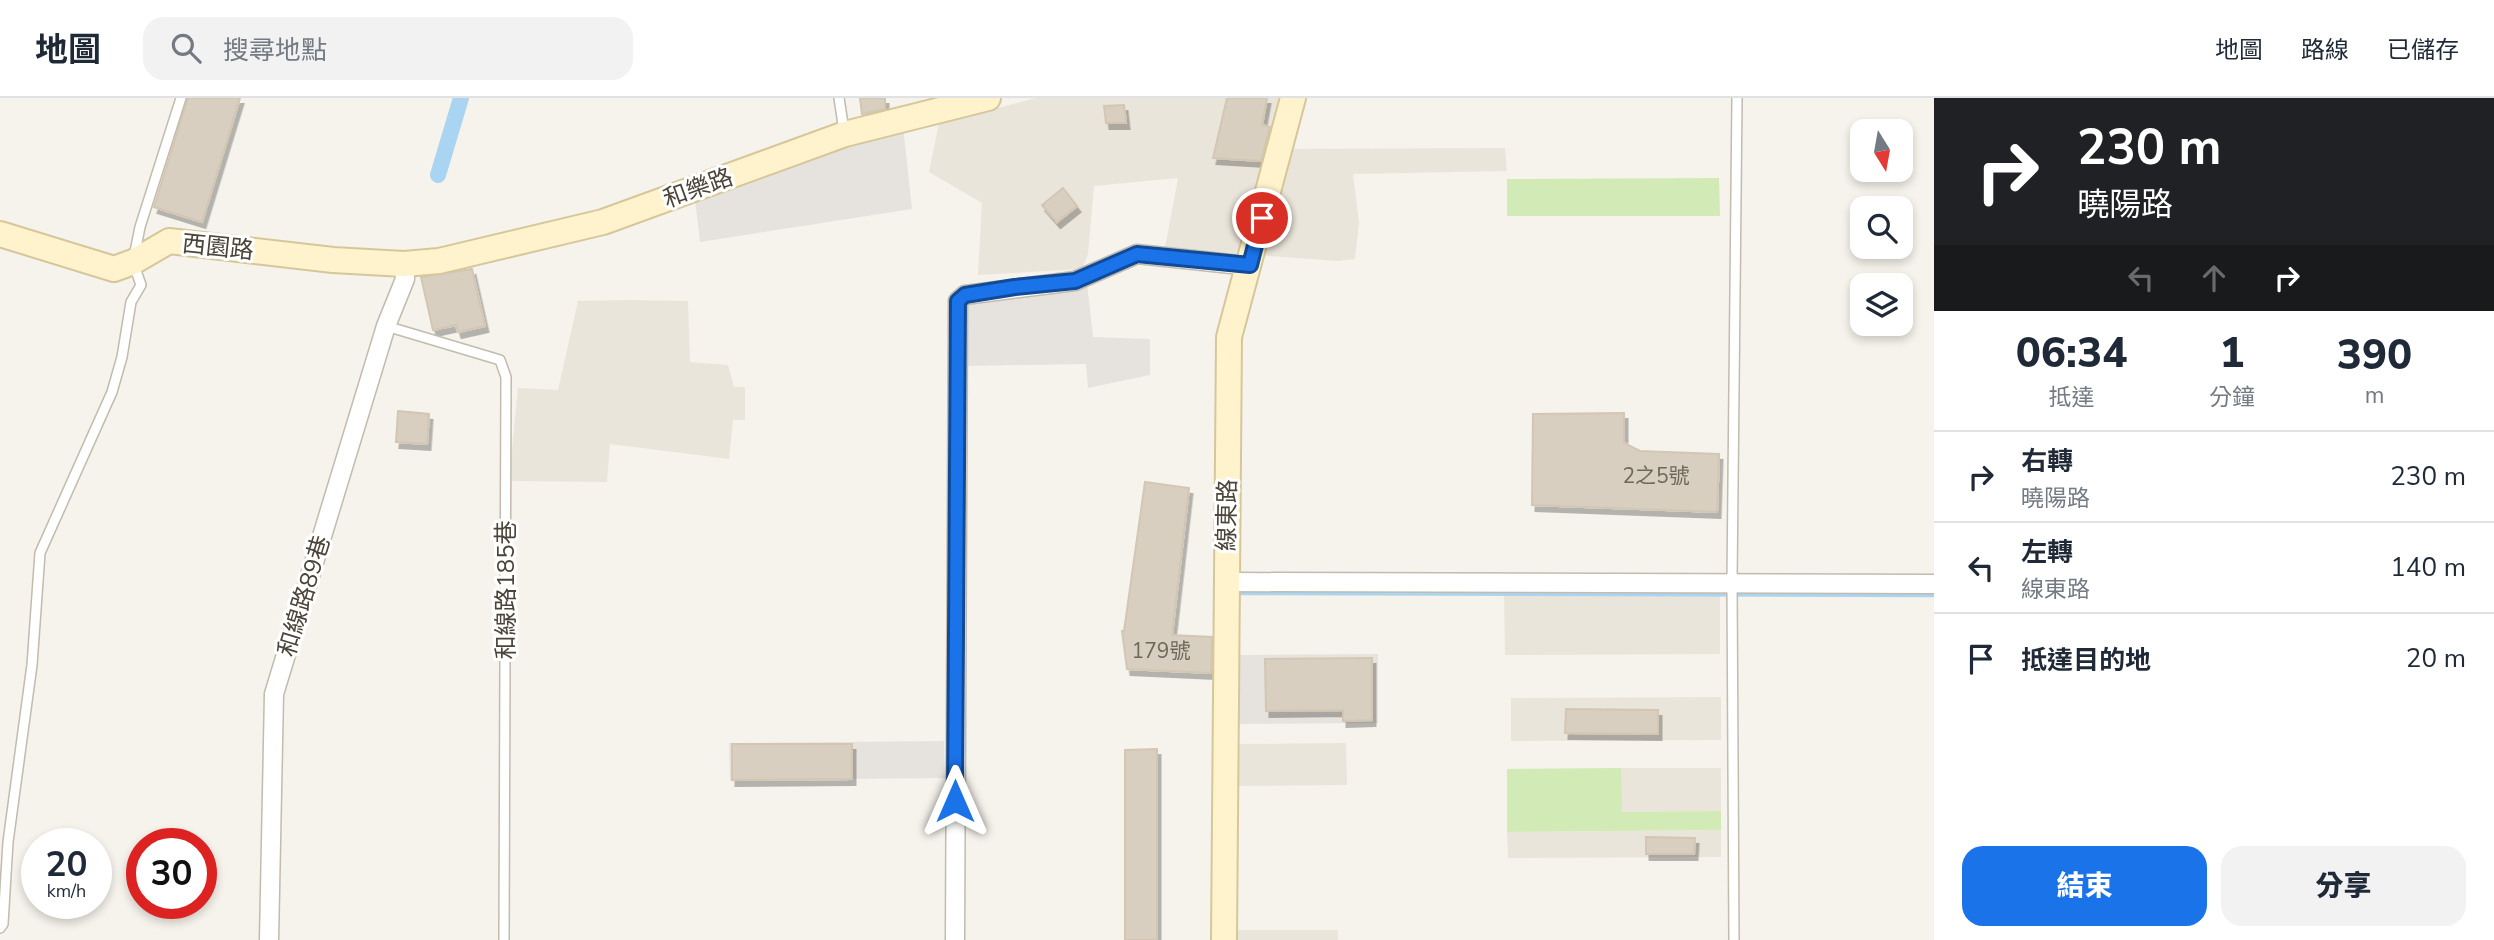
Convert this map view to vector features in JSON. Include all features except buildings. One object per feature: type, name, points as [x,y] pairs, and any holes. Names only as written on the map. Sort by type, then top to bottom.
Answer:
[{"type":"street","name":"和樂路","points":[[404,264],[439,261],[603,222],[845,134],[988,98]]},
{"type":"street","name":"線東路","points":[[1224,940],[1229,337],[1293,98]]},
{"type":"street","name":"西園路","points":[[0,234],[114,269],[169,242],[333,260],[404,264]]},
{"type":"street","points":[[955,940],[958,301],[965,295],[1075,281],[1137,254],[1250,265]]},
{"type":"street","name":"和線路89巷","points":[[269,940],[274,694],[386,326],[405,279],[404,264]]},
{"type":"street","points":[[1226,582],[1934,583]]},
{"type":"lane","points":[[0,928],[3,924],[8,842],[32,665],[40,553],[112,392],[122,357],[131,302],[141,285],[133,262],[140,227],[181,98]]},
{"type":"lane","points":[[839,98],[845,134]]},
{"type":"lane","points":[[1734,940],[1732,582],[1737,98]]},
{"type":"lane","name":"和線路185巷","points":[[386,326],[500,360],[506,377],[504,940]]},
{"type":"shaded area","points":[[1036,98],[1279,98],[1266,145],[1284,149],[1505,148],[1507,171],[1353,174],[1359,222],[1355,259],[1338,261],[1165,248],[1178,178],[1094,186],[1088,254],[1082,269],[978,275],[982,203],[929,172],[939,123]]},
{"type":"shaded area","points":[[902,117],[912,209],[700,242],[694,190]]},
{"type":"shaded area","points":[[1087,283],[1093,337],[1150,339],[1150,375],[1088,388],[1086,364],[964,366],[965,295]]},
{"type":"shaded area","points":[[578,301],[688,301],[690,362],[728,365],[734,387],[745,387],[745,420],[733,420],[729,459],[610,444],[607,482],[509,481],[518,388],[558,390]]},
{"type":"shaded area","points":[[1720,591],[1720,654],[1505,655],[1504,592]]},
{"type":"shaded area","points":[[1378,654],[1378,723],[1235,724],[1234,655]]},
{"type":"shaded area","points":[[1721,697],[1721,740],[1511,741],[1511,698]]},
{"type":"shaded area","points":[[944,741],[945,778],[730,780],[729,743]]},
{"type":"shaded area","points":[[1346,743],[1347,785],[1235,786],[1235,744]]},
{"type":"shaded area","points":[[1621,768],[1721,768],[1721,811],[1621,812]]},
{"type":"shaded area","points":[[1721,830],[1721,857],[1508,858],[1507,832]]},
{"type":"shaded area","points":[[1235,930],[1338,930],[1338,940],[1236,940]]},
{"type":"green space","points":[[1719,178],[1720,216],[1507,216],[1507,179]]},
{"type":"green space","points":[[1621,768],[1622,812],[1721,811],[1721,830],[1507,832],[1507,769]]},
{"type":"waterway","points":[[438,175],[461,98]]},
{"type":"waterway","points":[[1239,593],[1934,595]]},
{"type":"route","points":[[955,801],[958,301],[965,295],[1075,281],[1137,254],[1250,265],[1262,218]]}]
